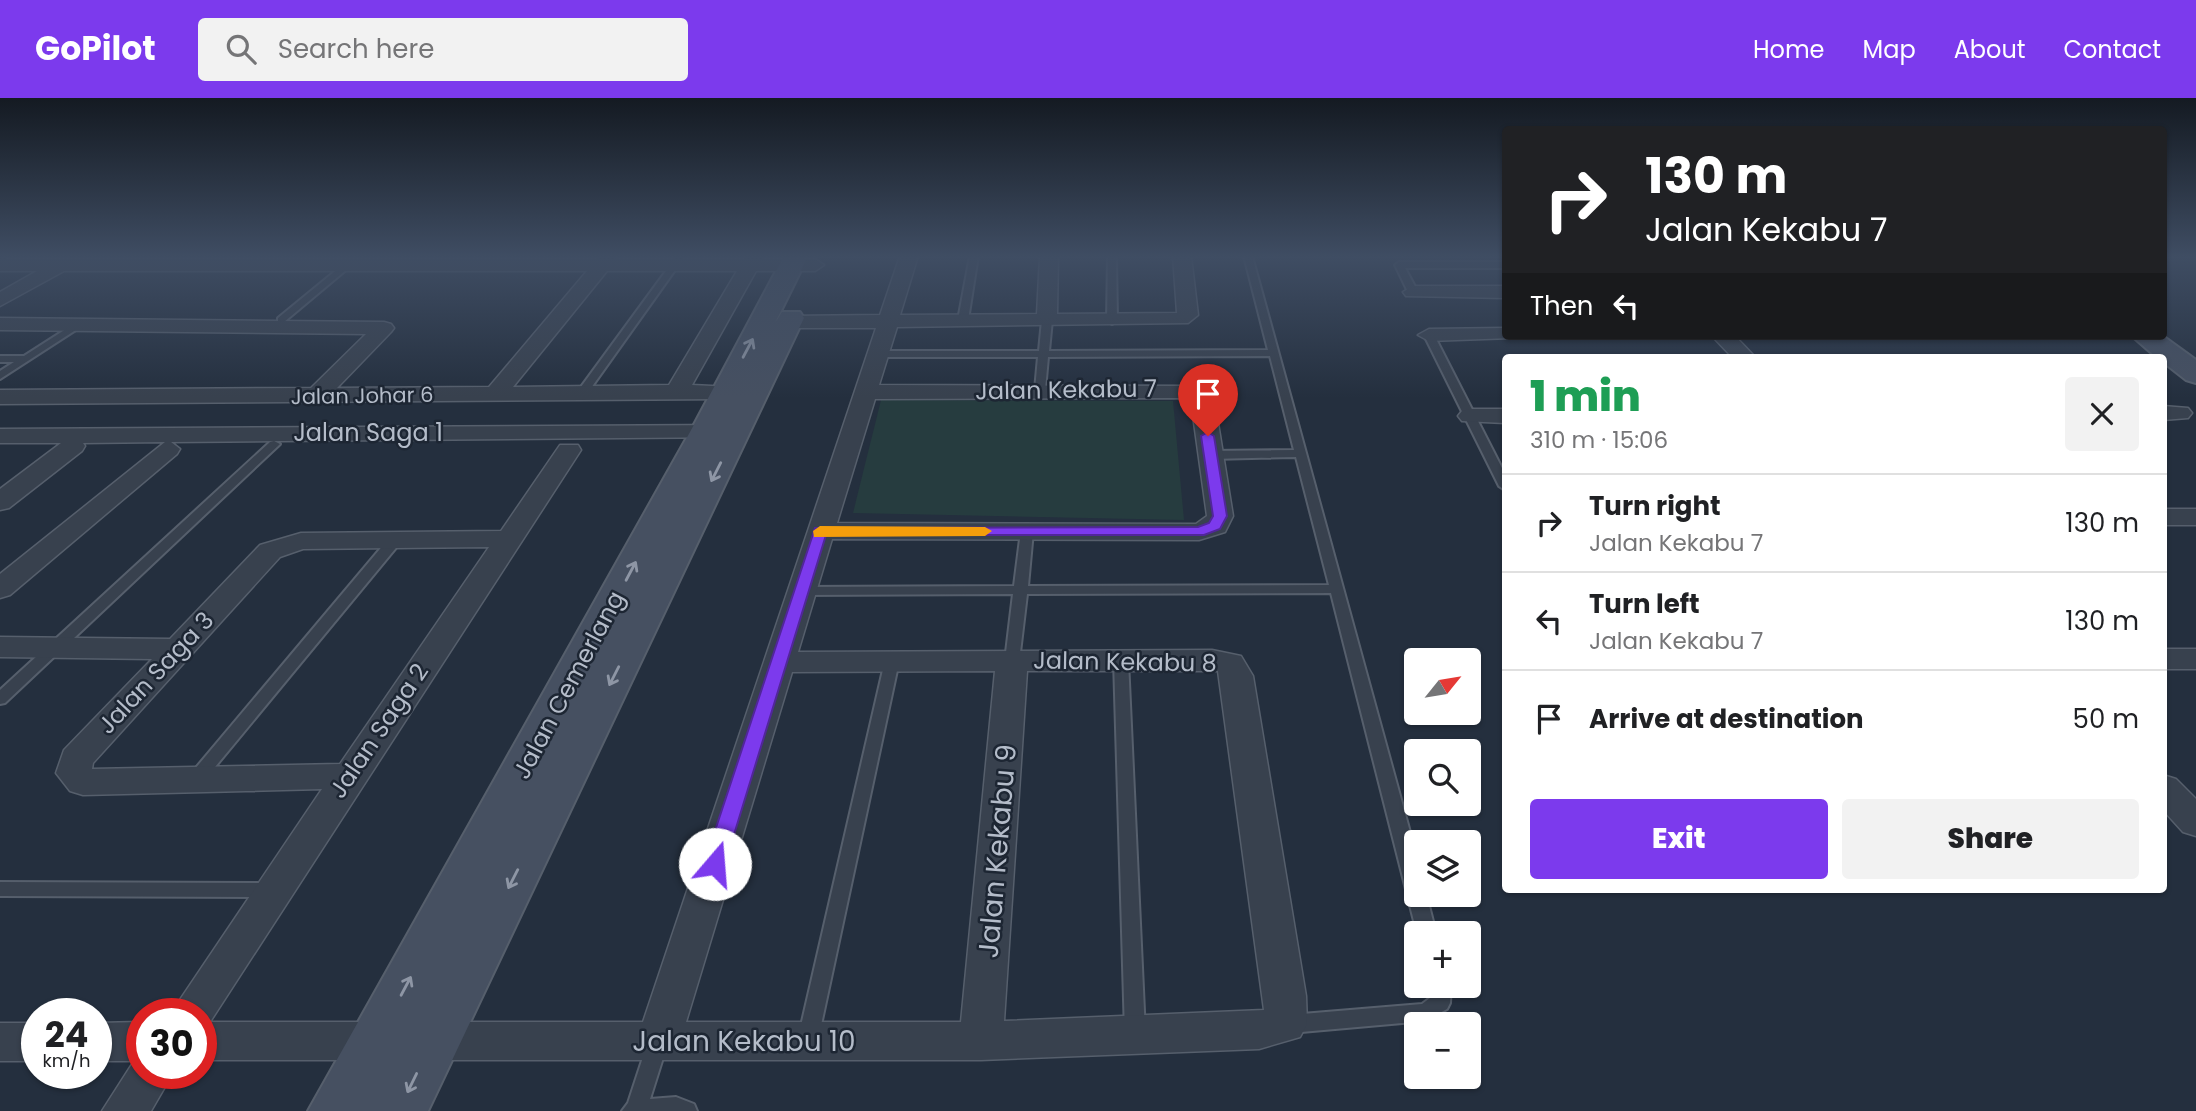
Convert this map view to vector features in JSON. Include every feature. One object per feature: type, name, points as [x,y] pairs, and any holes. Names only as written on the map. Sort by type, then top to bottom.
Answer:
[{"type":"main road","name":"Jalan Cemerlang","points":[[398,1111],[721,432],[724,392],[767,303]]},
{"type":"main road","name":"Jalan Cemerlang","points":[[338,1111],[721,432],[789,322],[789,303]]},
{"type":"main road","points":[[2151,340],[2196,374]]},
{"type":"street","points":[[494,395],[569,303]]},
{"type":"street","points":[[677,392],[752,303]]},
{"type":"street","points":[[658,1041],[893,303]]},
{"type":"street","points":[[1046,320],[1047,303]]},
{"type":"street","points":[[789,322],[1173,320],[1188,315],[1187,303]]},
{"type":"street","points":[[0,324],[384,328],[383,332],[315,397]]},
{"type":"street","points":[[1429,335],[1502,334]]},
{"type":"street","points":[[1727,340],[1741,354]]},
{"type":"street","name":"Jalan Kekabu 7","points":[[820,531],[1199,532],[1215,526],[1220,516],[1202,398],[1188,391],[865,392]]},
{"type":"street","name":"Jalan Johar 6","points":[[0,397],[315,397],[724,392]]},
{"type":"street","points":[[1470,416],[1502,416]]},
{"type":"street","name":"Jalan Saga 1","points":[[0,436],[721,432]]},
{"type":"street","points":[[0,502],[73,446]]},
{"type":"street","points":[[0,589],[14,567],[168,449]]},
{"type":"street","name":"Jalan Saga 2","points":[[202,998],[348,776],[569,450]]},
{"type":"street","points":[[2167,517],[2196,517]]},
{"type":"street","name":"Jalan Saga 3","points":[[348,776],[83,782],[74,773],[76,759],[270,551],[280,545],[302,541],[509,539]]},
{"type":"street","points":[[0,647],[178,649]]},
{"type":"street","points":[[2167,659],[2196,659]]},
{"type":"street","name":"Jalan Kekabu 8","points":[[779,662],[1212,660],[1230,663],[1237,676],[1285,996],[1285,1024]]},
{"type":"street","name":"Jalan Kekabu 9","points":[[981,1041],[1012,661]]},
{"type":"street","points":[[2167,792],[2196,822]]},
{"type":"street","name":"Jalan Kekabu 10","points":[[217,1041],[981,1041],[1259,1030],[1285,1024]]},
{"type":"street","points":[[0,1042],[21,1042]]},
{"type":"street","points":[[125,1111],[140,1089]]},
{"type":"lane","points":[[281,320],[303,303]]},
{"type":"lane","points":[[582,393],[647,303]]},
{"type":"lane","points":[[963,320],[966,303]]},
{"type":"lane","points":[[1112,303],[1112,321]]},
{"type":"lane","points":[[1261,303],[1404,843]]},
{"type":"lane","points":[[1040,390],[1046,320]]},
{"type":"lane","points":[[0,376],[80,324]]},
{"type":"lane","points":[[1429,335],[1502,480]]},
{"type":"lane","points":[[877,354],[1274,353]]},
{"type":"lane","points":[[0,359],[26,359]]},
{"type":"lane","points":[[0,699],[274,444]]},
{"type":"lane","points":[[1211,455],[1299,453]]},
{"type":"lane","points":[[1012,661],[1023,590],[1027,531]]},
{"type":"lane","points":[[195,780],[395,540]]},
{"type":"lane","points":[[802,591],[1337,589]]},
{"type":"lane","points":[[1121,660],[1135,1035]]},
{"type":"lane","points":[[807,1042],[892,661]]},
{"type":"lane","points":[[0,889],[274,890]]},
{"type":"lane","points":[[1285,1024],[1425,1012],[1440,1003],[1440,998]]},
{"type":"lane","points":[[658,1041],[635,1111],[677,1108],[685,1111]]},
{"type":"green space","points":[[881,400],[1173,401],[1184,520],[853,513]]},
{"type":"slow traffic","points":[[819,534],[820,531],[985,531]]},
{"type":"route","points":[[715,864],[820,531],[1199,532],[1215,526],[1220,516],[1208,436]]}]
